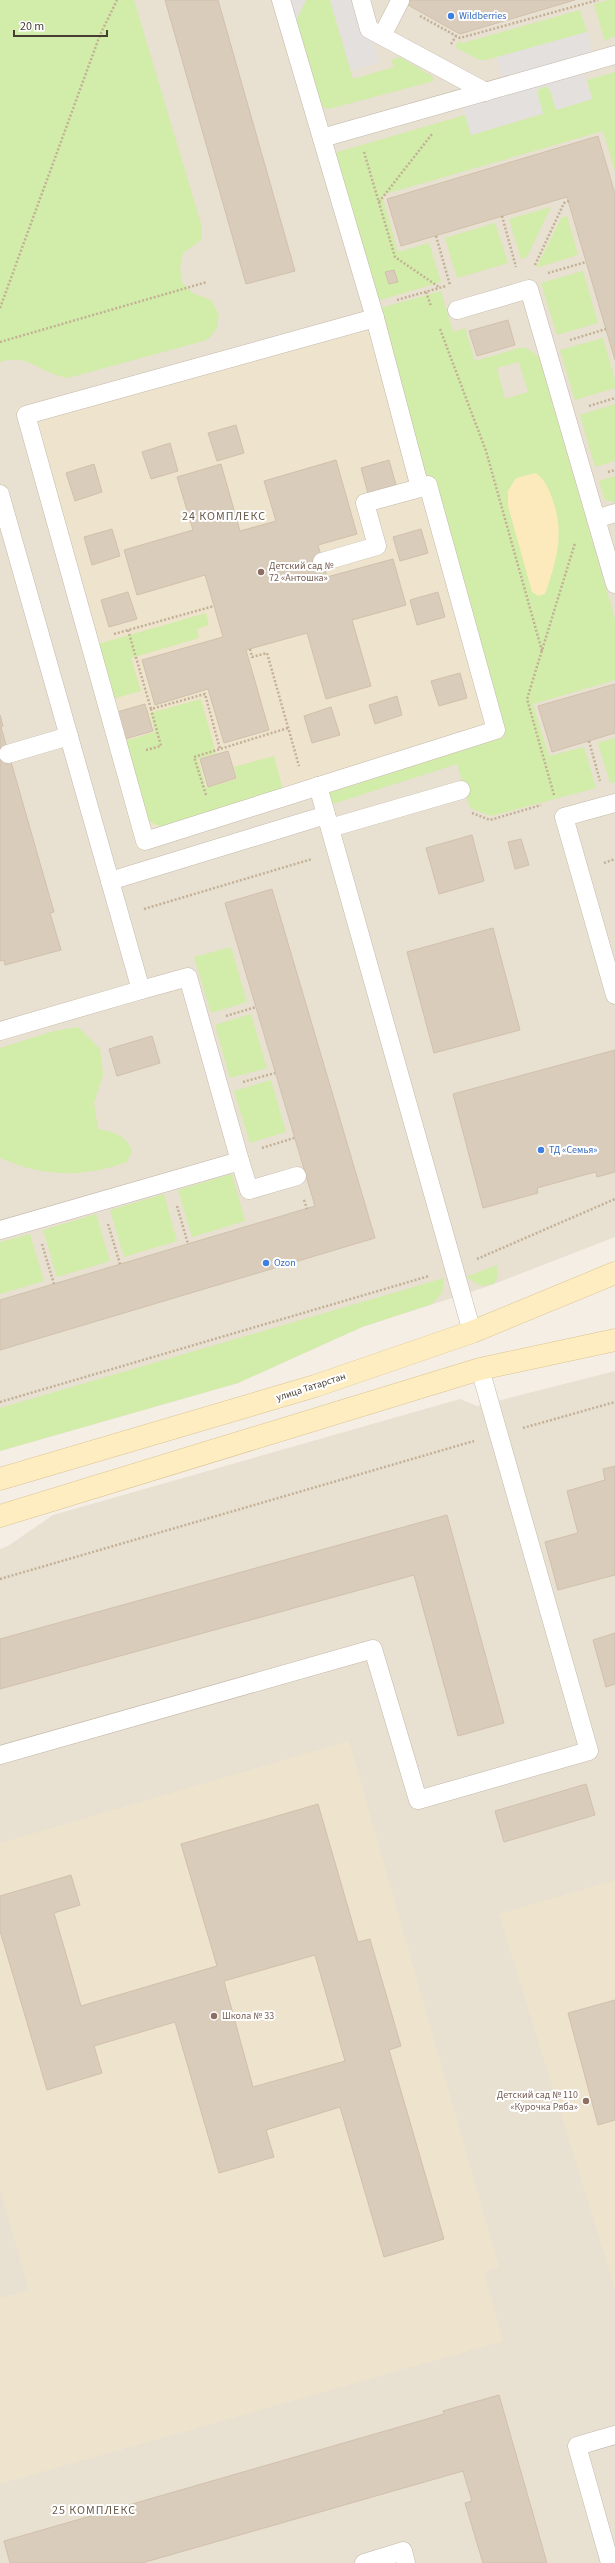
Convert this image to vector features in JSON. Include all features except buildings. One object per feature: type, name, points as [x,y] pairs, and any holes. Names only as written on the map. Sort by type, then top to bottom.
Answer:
[{"type":"street","name":"улица Татарстан","points":[[0,1479],[315,1386],[472,1332],[615,1273]]},
{"type":"street","points":[[0,1516],[480,1369],[615,1340]]},
{"type":"lane","points":[[280,0],[374,318],[420,488]]},
{"type":"lane","points":[[361,0],[369,29],[486,92]]},
{"type":"lane","points":[[382,36],[399,3]]},
{"type":"lane","points":[[322,138],[615,55]]},
{"type":"lane","points":[[457,310],[526,285],[529,289],[615,584]]},
{"type":"lane","points":[[322,562],[378,546],[365,503],[428,485],[496,730],[145,841],[26,415],[374,318]]},
{"type":"lane","points":[[0,494],[141,990]]},
{"type":"lane","points":[[596,519],[615,513]]},
{"type":"lane","points":[[8,754],[69,736]]},
{"type":"lane","points":[[312,788],[328,821],[472,1332]]},
{"type":"lane","points":[[110,881],[328,821],[462,790]]},
{"type":"lane","points":[[611,804],[564,818],[615,995]]},
{"type":"lane","points":[[0,1031],[188,977],[249,1190],[298,1176]]},
{"type":"lane","points":[[0,1230],[169,1181],[240,1158]]},
{"type":"lane","points":[[0,1755],[373,1648],[418,1800],[589,1751],[480,1369]]},
{"type":"lane","points":[[610,2563],[577,2446],[615,2435]]},
{"type":"lane","points":[[364,2563],[402,2551],[406,2563]]},
{"type":"path","points":[[0,308],[100,35],[117,0]]},
{"type":"path","points":[[399,3],[460,38],[598,0]]},
{"type":"path","points":[[378,203],[460,98]]},
{"type":"path","points":[[357,128],[395,257],[439,288]]},
{"type":"path","points":[[526,285],[564,203],[569,201]]},
{"type":"path","points":[[502,216],[526,285]]},
{"type":"path","points":[[436,236],[457,310]]},
{"type":"path","points":[[526,285],[586,262]]},
{"type":"path","points":[[0,342],[207,282]]},
{"type":"path","points":[[416,294],[450,284]]},
{"type":"path","points":[[426,292],[434,313]]},
{"type":"path","points":[[439,328],[486,451],[542,651]]},
{"type":"path","points":[[546,347],[606,329]]},
{"type":"path","points":[[555,801],[527,699],[576,542]]},
{"type":"path","points":[[89,641],[214,606]]},
{"type":"path","points":[[122,757],[162,746],[128,630]]},
{"type":"path","points":[[250,649],[252,657],[267,653],[288,728],[312,788]]},
{"type":"path","points":[[151,709],[205,694],[220,749]]},
{"type":"path","points":[[214,819],[194,758],[288,728]]},
{"type":"path","points":[[589,741],[611,804]]},
{"type":"path","points":[[470,812],[490,820],[542,805]]},
{"type":"path","points":[[120,916],[337,852]]},
{"type":"path","points":[[201,1023],[256,1007]]},
{"type":"path","points":[[220,1089],[275,1072]]},
{"type":"path","points":[[240,1158],[294,1138]]},
{"type":"path","points":[[169,1181],[188,1244]]},
{"type":"path","points":[[486,1255],[615,1199]]},
{"type":"path","points":[[102,1201],[120,1264]]},
{"type":"path","points":[[35,1220],[54,1284]]},
{"type":"path","points":[[0,1402],[422,1278]]},
{"type":"path","points":[[0,1579],[499,1434],[615,1402]]},
{"type":"shaded area","points":[[0,0],[615,0],[615,1237],[486,1287],[362,1327],[238,1383],[0,1451]]},
{"type":"shaded area","points":[[281,0],[306,0],[294,24]]},
{"type":"shaded area","points":[[330,0],[371,0],[362,3],[379,63],[351,71]]},
{"type":"shaded area","points":[[587,32],[595,61],[582,64],[592,99],[556,110],[550,89],[544,86],[537,91],[543,113],[471,135],[460,99],[505,86],[497,57]]},
{"type":"shaded area","name":"Детский сад № 72 «Антошка»","points":[[389,306],[507,737],[142,851],[136,848],[16,408]]},
{"type":"shaded area","points":[[615,1371],[615,2563],[0,2563],[0,1549],[8,1546],[53,1515],[460,1399],[477,1406]]},
{"type":"shaded area","name":"Школа № 33","points":[[349,1741],[499,2267],[484,2272],[503,2341],[0,2484],[0,2298],[29,2290],[0,2189],[0,1843]]},
{"type":"shaded area","name":"Детский сад № 110 «Курочка Ряба»","points":[[615,1880],[615,2289],[499,1914]]},
{"type":"green space","points":[[0,0],[134,0],[202,227],[201,240],[183,253],[180,268],[182,282],[192,293],[211,300],[219,315],[216,330],[207,340],[68,378],[58,376],[19,360],[0,362]]},
{"type":"green space","points":[[306,0],[330,0],[353,79],[394,67],[391,60],[400,57],[432,76],[434,81],[329,109],[319,105],[294,24]]},
{"type":"green space","points":[[608,0],[615,0],[615,36],[605,41],[594,4]]},
{"type":"green space","points":[[580,10],[587,32],[486,60],[479,60],[455,47],[459,41],[463,43]]},
{"type":"green space","points":[[615,72],[615,171],[603,131],[382,195],[398,252],[429,243],[441,282],[377,301],[334,153],[465,115],[471,135],[543,114],[537,93],[540,87],[549,87],[556,110],[592,99],[587,80]]},
{"type":"green space","points":[[551,207],[527,257],[521,259],[509,219]]},
{"type":"green space","points":[[567,216],[578,255],[536,268],[561,218]]},
{"type":"green space","points":[[495,223],[508,263],[457,278],[445,238]]},
{"type":"green space","points":[[583,271],[598,323],[557,335],[541,283]]},
{"type":"green space","points":[[441,291],[453,332],[465,328],[475,361],[519,348],[527,348],[539,357],[615,619],[615,680],[533,704],[549,756],[584,747],[596,788],[491,816],[470,808],[457,764],[330,805],[326,794],[505,737],[437,493],[418,458],[377,309]],"holes":[[[519,362],[528,392],[505,399],[497,368]]]},
{"type":"green space","points":[[603,338],[615,380],[615,388],[575,400],[560,350]]},
{"type":"green space","points":[[615,404],[615,461],[595,467],[580,415]]},
{"type":"green space","points":[[615,476],[615,502],[605,500],[599,481]]},
{"type":"green space","points":[[206,613],[209,625],[197,629],[199,638],[131,658],[141,691],[113,699],[98,644]]},
{"type":"green space","points":[[201,699],[216,753],[198,759],[206,788],[237,779],[234,767],[274,756],[283,790],[163,828],[147,820],[125,741],[155,732],[150,713]]},
{"type":"green space","points":[[615,738],[615,782],[610,783],[598,743]]},
{"type":"green space","points":[[231,947],[247,1002],[211,1013],[194,957]]},
{"type":"green space","points":[[251,1014],[267,1068],[230,1078],[215,1025]]},
{"type":"green space","points":[[78,1027],[100,1049],[103,1075],[94,1103],[98,1129],[119,1135],[126,1141],[132,1151],[127,1162],[94,1171],[63,1173],[32,1169],[0,1158],[0,1048],[54,1031]]},
{"type":"green space","points":[[271,1080],[286,1132],[250,1143],[234,1091]]},
{"type":"green space","points":[[232,1174],[245,1221],[192,1237],[178,1190]]},
{"type":"green space","points":[[164,1194],[177,1241],[124,1257],[110,1210]]},
{"type":"green space","points":[[96,1214],[110,1261],[57,1277],[43,1230]]},
{"type":"green space","points":[[30,1234],[44,1281],[0,1294],[0,1242]]},
{"type":"green space","points":[[497,1265],[498,1276],[494,1284],[481,1286],[466,1277]]},
{"type":"green space","points":[[444,1278],[442,1293],[432,1304],[362,1327],[238,1383],[0,1451],[0,1408]]},
{"type":"sand","points":[[536,473],[545,482],[552,497],[557,513],[559,537],[556,559],[545,594],[538,596],[532,592],[508,506],[508,491],[516,478]]},
{"type":"place","name":"Wildberries","points":[[451,16]]},
{"type":"place","name":"Детский сад № 72 «Антошка»","points":[[261,572]]},
{"type":"place","name":"ТД «Семья»","points":[[541,1150]]},
{"type":"place","name":"Ozon","points":[[266,1263]]},
{"type":"place","name":"Школа № 33","points":[[214,2016]]},
{"type":"place","name":"Детский сад № 110 «Курочка Ряба»","points":[[586,2101]]},
{"type":"district","name":"24 КОМПЛЕКС","points":[[224,516]]},
{"type":"district","name":"25 КОМПЛЕКС","points":[[94,2510]]}]
